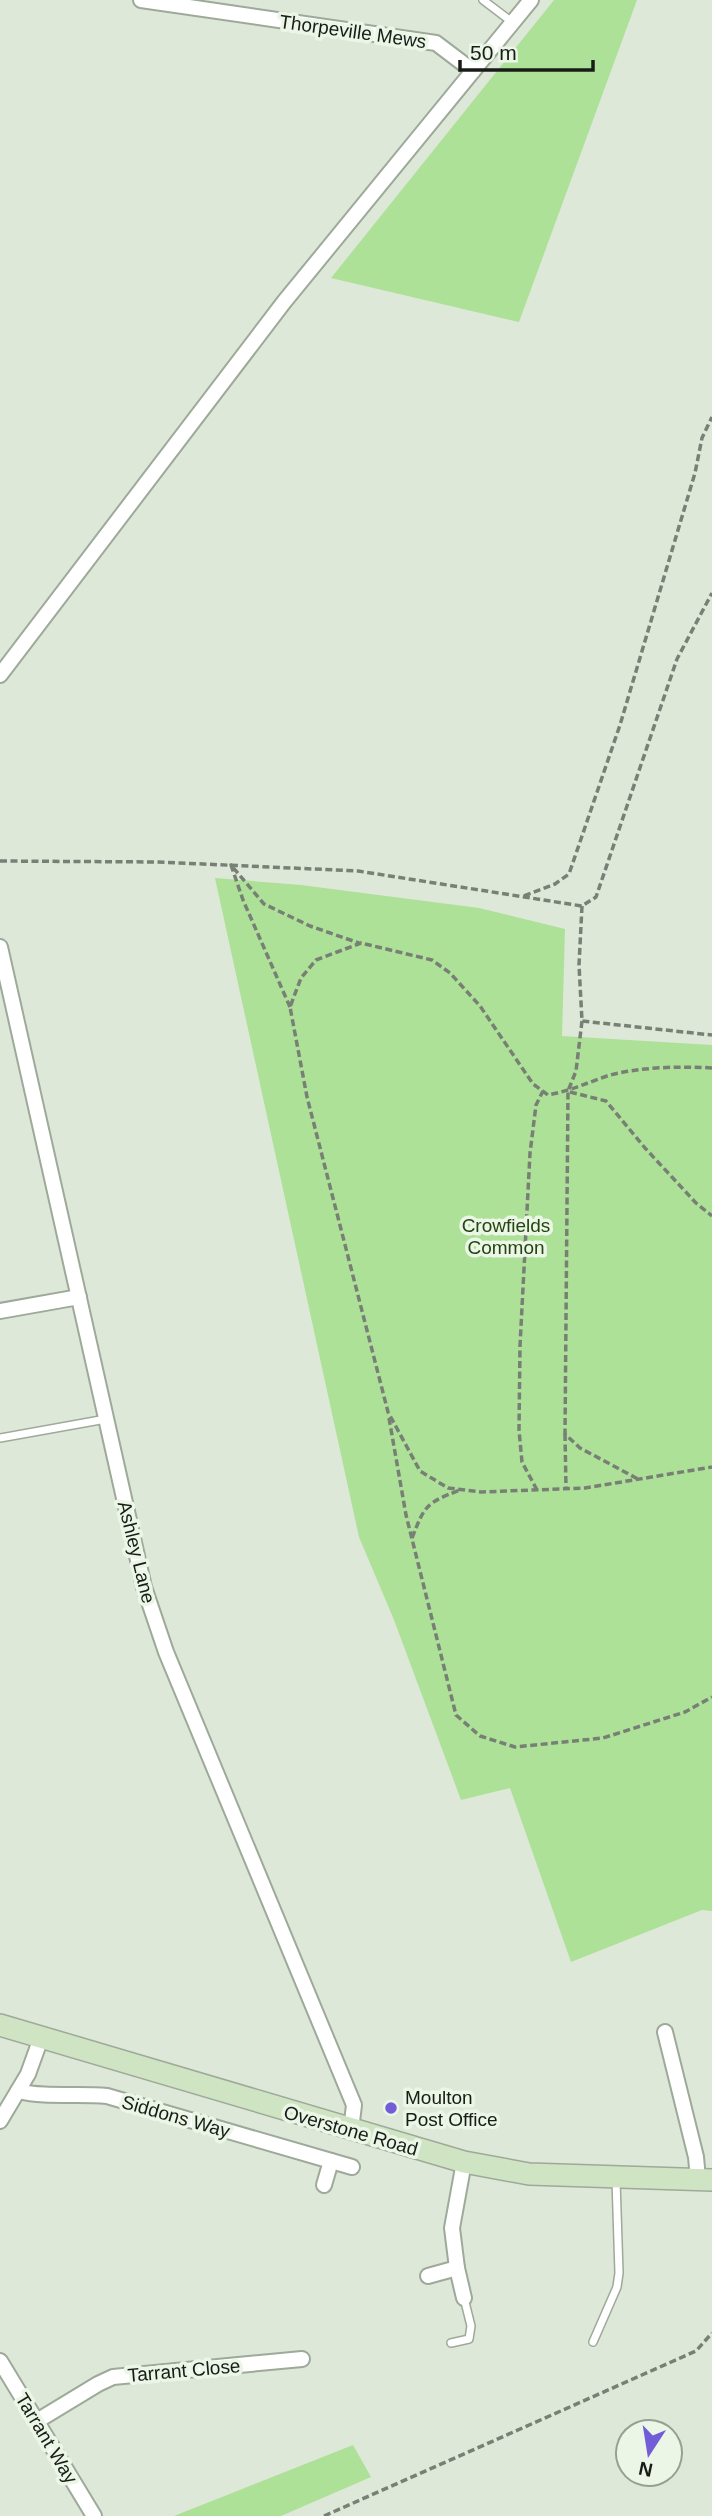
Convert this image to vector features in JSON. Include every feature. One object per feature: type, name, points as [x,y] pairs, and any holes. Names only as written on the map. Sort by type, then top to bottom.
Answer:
[{"type":"street","name":"Thorpeville Mews","points":[[141,0],[436,43],[474,71]]},
{"type":"street","points":[[0,675],[284,302],[531,0]]},
{"type":"street","name":"Ashley Lane","points":[[0,947],[131,1538],[153,1615],[354,2105],[351,2130]]},
{"type":"street","points":[[0,1311],[79,1297]]},
{"type":"street","name":"Overstone Road","points":[[0,2025],[464,2162],[529,2174],[705,2180]]},
{"type":"street","points":[[665,2032],[696,2157],[705,2180]]},
{"type":"street","points":[[0,2122],[28,2074],[41,2038]]},
{"type":"street","name":"Siddons Way","points":[[19,2091],[38,2096],[80,2093],[107,2096],[352,2167]]},
{"type":"street","points":[[324,2185],[331,2161]]},
{"type":"street","points":[[464,2162],[452,2228],[464,2298]]},
{"type":"street","points":[[428,2276],[457,2268]]},
{"type":"street","name":"Tarrant Close","points":[[37,2421],[113,2377],[302,2359]]},
{"type":"street","name":"Tarrant Way","points":[[0,2361],[94,2516]]},
{"type":"lane","points":[[483,0],[513,23]]},
{"type":"lane","points":[[0,1438],[106,1419]]},
{"type":"lane","points":[[593,2342],[617,2287],[619,2273],[616,2179]]},
{"type":"lane","points":[[451,2343],[469,2339],[471,2326],[464,2298]]},
{"type":"path","points":[[522,897],[555,884],[569,874],[620,725],[695,474],[702,438],[712,417]]},
{"type":"path","points":[[0,861],[158,862],[358,871],[582,906],[596,897],[677,659],[712,593]]},
{"type":"path","points":[[231,865],[264,904],[310,926],[361,943],[432,960],[450,973],[481,1006],[533,1084],[548,1095],[568,1091],[609,1076],[680,1066],[712,1068]]},
{"type":"path","points":[[231,865],[243,900],[290,1007],[307,1097],[388,1412],[412,1539],[456,1716],[480,1736],[515,1748],[603,1738],[685,1712],[712,1697]]},
{"type":"path","points":[[566,1489],[568,1091],[576,1071],[582,1021],[579,965],[582,906]]},
{"type":"path","points":[[290,1007],[300,978],[316,960],[361,943]]},
{"type":"path","points":[[582,1021],[712,1035]]},
{"type":"path","points":[[537,1490],[522,1462],[519,1402],[530,1153],[536,1105],[543,1091]]},
{"type":"path","points":[[568,1091],[606,1101],[645,1148],[696,1203],[712,1216]]},
{"type":"path","points":[[388,1412],[420,1471],[448,1488],[481,1492],[566,1489],[640,1480],[712,1467]]},
{"type":"path","points":[[565,1434],[580,1448],[640,1480]]},
{"type":"path","points":[[412,1539],[425,1507],[462,1489]]},
{"type":"path","points":[[324,2516],[696,2351],[712,2333]]},
{"type":"green space","points":[[554,0],[637,0],[519,322],[331,278]]},
{"type":"green space","name":"Crowfields Common","points":[[215,878],[301,885],[479,908],[565,929],[562,1036],[712,1045],[712,1911],[702,1910],[571,1962],[510,1788],[461,1800],[394,1620],[359,1537]]},
{"type":"green space","points":[[353,2445],[371,2477],[281,2516],[174,2516]]},
{"type":"place","name":"Moulton Post Office","points":[[391,2108]]}]
